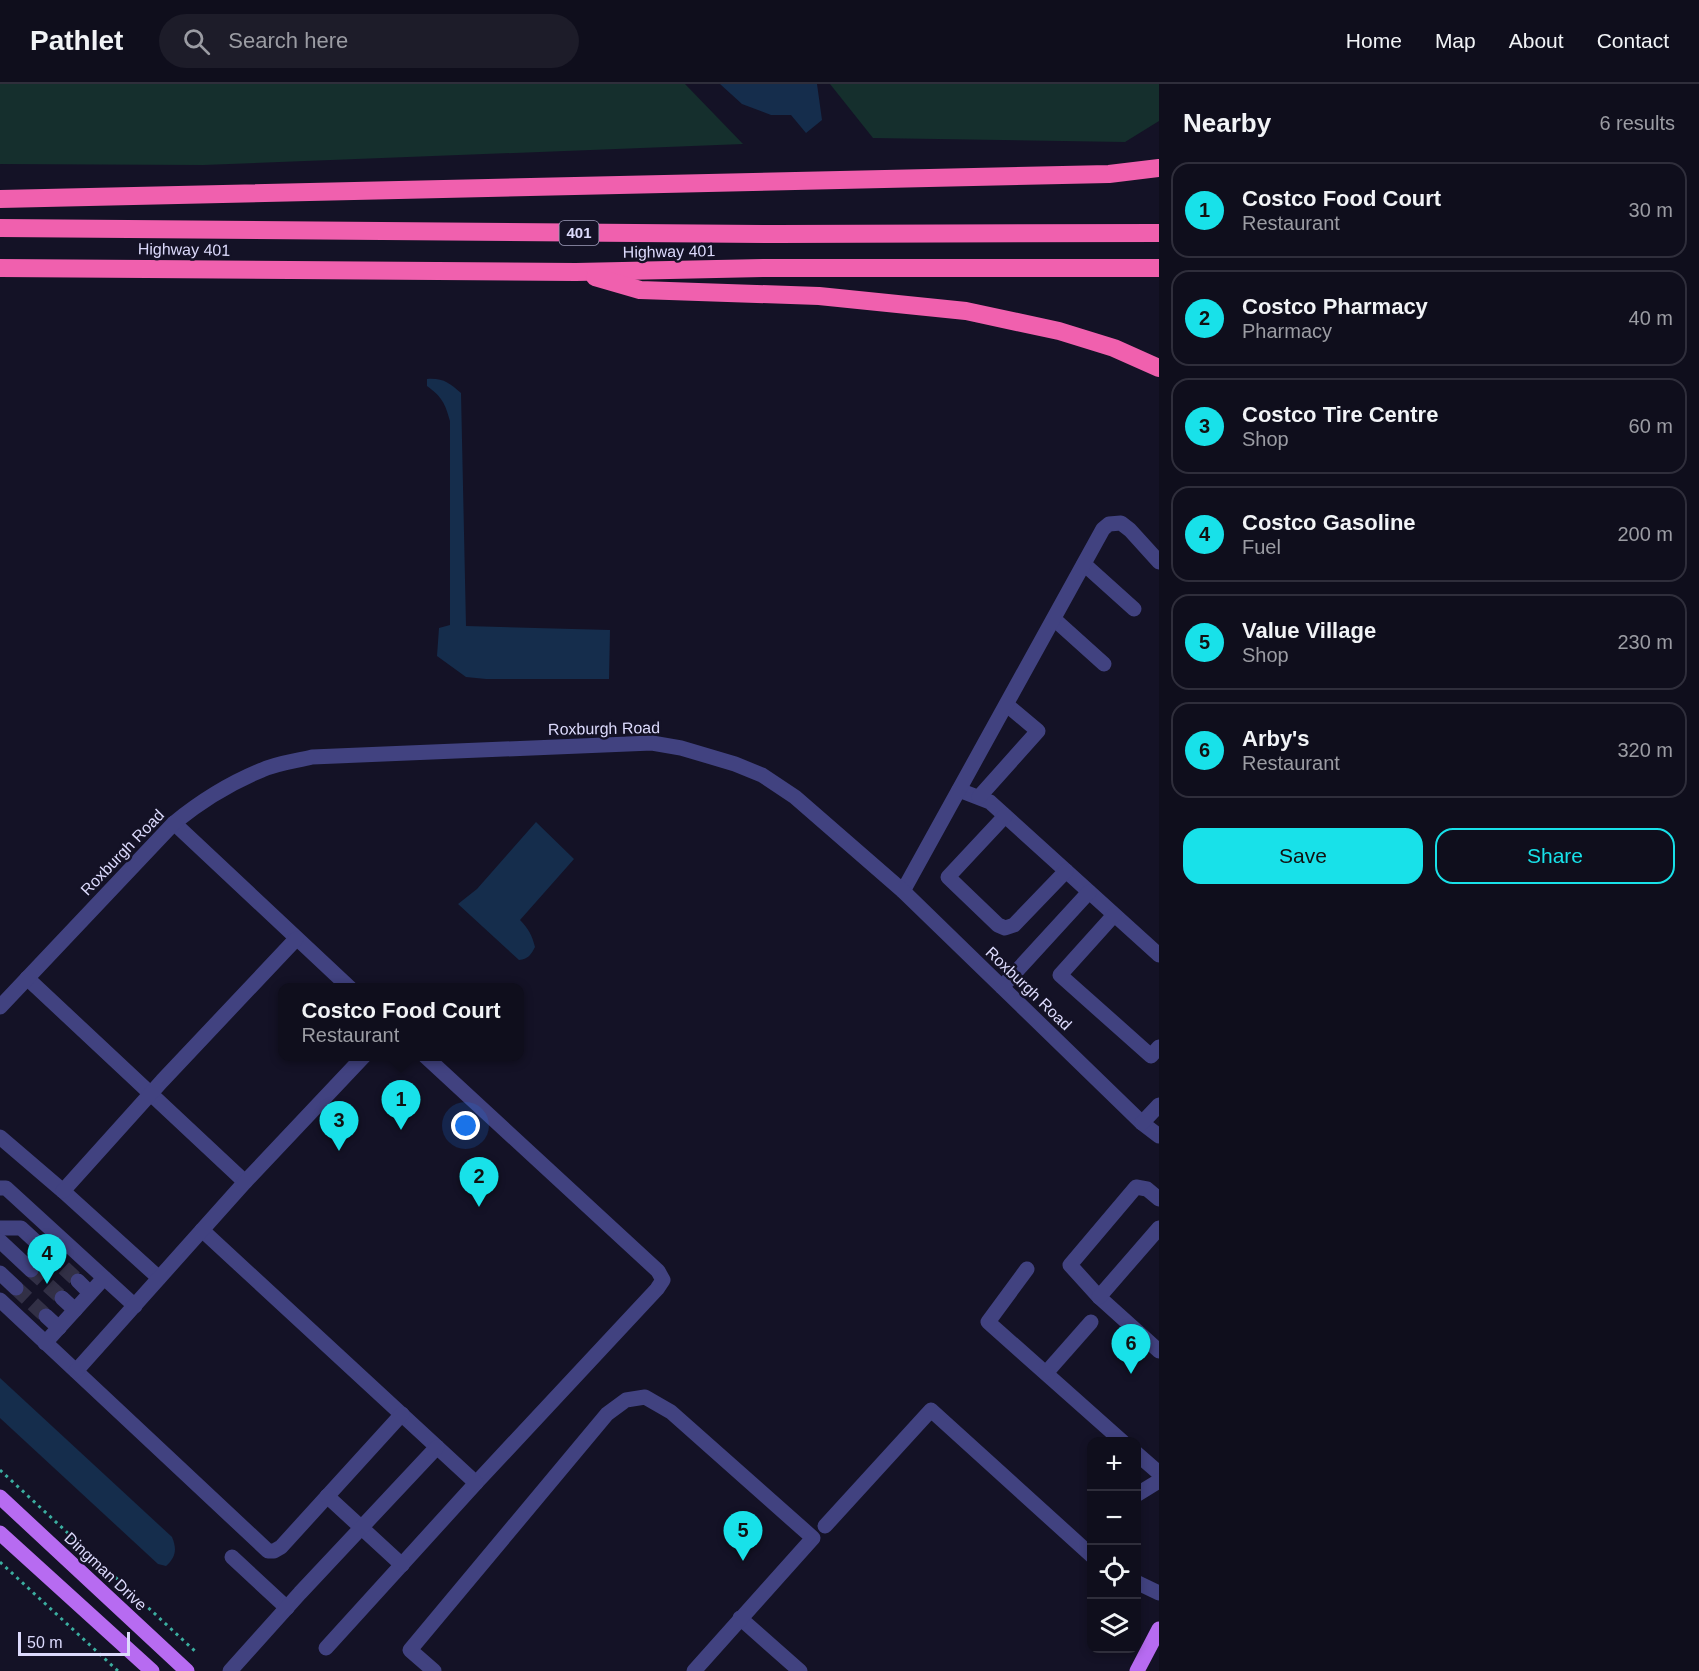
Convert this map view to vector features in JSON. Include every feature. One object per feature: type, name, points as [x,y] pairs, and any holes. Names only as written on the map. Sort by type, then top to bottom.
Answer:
[{"type":"highway","points":[[1109,174],[1159,168]]},
{"type":"highway","points":[[0,199],[1109,174],[1159,175]]},
{"type":"highway","name":"Highway 401","points":[[0,228],[777,234],[1159,233]]},
{"type":"highway","name":"Highway 401","points":[[0,268],[576,272],[763,268],[1159,268]]},
{"type":"highway","points":[[576,272],[640,290],[819,296],[966,311],[1059,331],[1114,348],[1159,368]]},
{"type":"main road","name":"Dingman Drive","points":[[0,1497],[188,1671]]},
{"type":"main road","points":[[0,1533],[152,1671]]},
{"type":"main road","points":[[1137,1671],[1159,1629]]},
{"type":"street","points":[[903,891],[1103,529],[1109,524],[1121,523],[1159,562]]},
{"type":"street","points":[[1084,564],[1134,609]]},
{"type":"street","points":[[1054,619],[1104,664]]},
{"type":"street","points":[[979,797],[1038,731],[1007,705]]},
{"type":"street","name":"Roxburgh Road","points":[[0,1007],[174,823],[216,792],[263,769],[312,757],[652,743],[681,748],[735,764],[762,775],[795,797],[903,891],[1142,1123],[1159,1136]]},
{"type":"street","points":[[959,789],[990,802],[1159,955]]},
{"type":"street","points":[[1005,816],[948,877],[998,925],[1005,928],[1014,925],[1066,871]]},
{"type":"street","points":[[174,823],[346,983]]},
{"type":"street","points":[[1002,987],[1089,892]]},
{"type":"street","points":[[1114,915],[1060,975],[1150,1056],[1159,1047]]},
{"type":"street","points":[[63,1191],[150,1094],[296,939]]},
{"type":"street","points":[[27,978],[245,1182]]},
{"type":"street","points":[[76,1371],[245,1182],[359,1061]]},
{"type":"street","points":[[326,1648],[663,1280],[658,1271],[430,1061]]},
{"type":"street","points":[[1142,1123],[1159,1105]]},
{"type":"street","points":[[0,1137],[159,1278]]},
{"type":"street","points":[[1159,1199],[1147,1189],[1136,1187],[1070,1265],[1099,1297],[1151,1338],[1159,1351]]},
{"type":"street","points":[[0,1188],[6,1188],[135,1306]]},
{"type":"street","points":[[0,1228],[21,1228],[47,1252]]},
{"type":"street","points":[[1099,1297],[1159,1228]]},
{"type":"street","points":[[202,1230],[476,1483]]},
{"type":"street","points":[[0,1241],[31,1270]]},
{"type":"street","points":[[1027,1269],[988,1322],[1117,1437]]},
{"type":"street","points":[[0,1273],[16,1288]]},
{"type":"street","points":[[45,1343],[104,1278]]},
{"type":"street","points":[[78,1281],[90,1293]]},
{"type":"street","points":[[62,1298],[75,1310]]},
{"type":"street","points":[[0,1300],[268,1551],[281,1547],[402,1414]]},
{"type":"street","points":[[46,1316],[59,1328]]},
{"type":"street","points":[[1046,1373],[1091,1322]]},
{"type":"street","points":[[434,1671],[410,1650],[607,1414],[626,1400],[645,1397],[671,1413],[813,1538],[694,1671]]},
{"type":"street","points":[[825,1526],[931,1410],[1087,1551]]},
{"type":"street","points":[[230,1671],[437,1447]]},
{"type":"street","points":[[1141,1457],[1159,1473]]},
{"type":"street","points":[[1141,1492],[1159,1481]]},
{"type":"street","points":[[327,1496],[402,1565]]},
{"type":"street","points":[[232,1557],[287,1608]]},
{"type":"street","points":[[1141,1584],[1159,1593]]},
{"type":"street","points":[[741,1618],[800,1671]]},
{"type":"path","points":[[0,1470],[197,1653]]},
{"type":"path","points":[[0,1562],[118,1671]]},
{"type":"green space","points":[[0,84],[685,84],[743,144],[203,165],[0,164]]},
{"type":"green space","points":[[830,84],[1159,84],[1159,121],[1125,142],[873,138]]},
{"type":"water","points":[[720,84],[817,84],[822,120],[806,133],[791,115],[771,115],[742,104]]},
{"type":"water","points":[[427,379],[446,382],[461,393],[466,626],[610,630],[609,679],[466,677],[437,656],[439,628],[450,625],[450,421],[442,401],[427,386]]},
{"type":"water","points":[[536,822],[574,859],[520,920],[533,939],[535,947],[529,956],[519,960],[458,904],[477,889]]},
{"type":"water","points":[[0,1378],[172,1537],[175,1553],[166,1566],[158,1564],[0,1418]]},
{"type":"tunnel","points":[[47,1252],[78,1281]]},
{"type":"tunnel","points":[[31,1270],[62,1298]]},
{"type":"tunnel","points":[[16,1288],[46,1316]]},
{"type":"place","name":"Costco Food Court","points":[[401,1130]]},
{"type":"place","name":"Costco Tire Centre","points":[[339,1151]]},
{"type":"place","name":"Costco Pharmacy","points":[[479,1207]]},
{"type":"place","name":"Costco Gasoline","points":[[47,1284]]},
{"type":"place","name":"Arby's","points":[[1131,1374]]},
{"type":"place","name":"Value Village","points":[[743,1561]]}]
